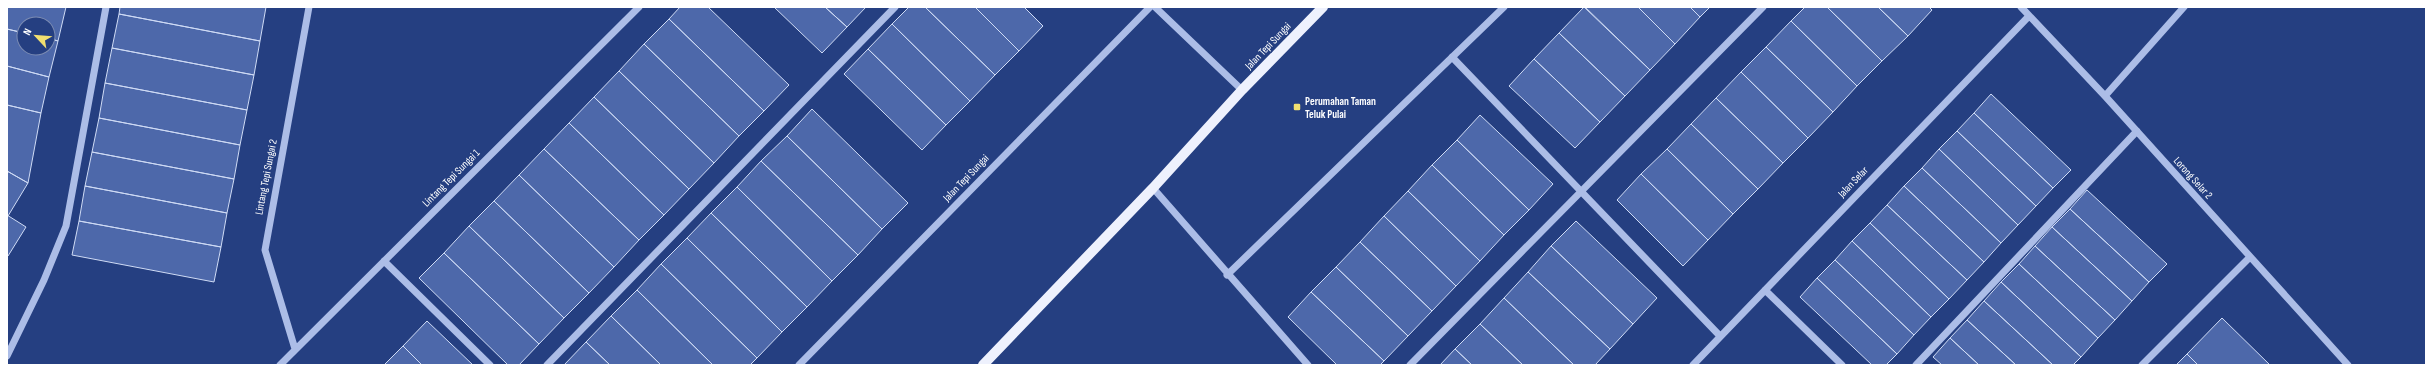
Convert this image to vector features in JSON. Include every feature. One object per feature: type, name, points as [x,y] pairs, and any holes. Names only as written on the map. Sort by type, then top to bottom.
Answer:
[{"type":"main road","name":"Jalan Tepi Sungai","points":[[983,365],[1153,188],[1242,90],[1323,7]]},
{"type":"street","points":[[7,356],[44,280],[66,226],[106,7]]},
{"type":"street","name":"Lintang Tepi Sungai 2","points":[[295,349],[265,250],[309,7]]},
{"type":"street","name":"Lintang Tepi Sungai 1","points":[[280,365],[639,7]]},
{"type":"street","points":[[547,365],[895,7]]},
{"type":"street","name":"Jalan Tepi Sungai","points":[[799,365],[1150,7]]},
{"type":"street","points":[[1155,7],[1242,90]]},
{"type":"street","points":[[1227,274],[1504,7]]},
{"type":"street","points":[[1410,365],[1763,7]]},
{"type":"street","name":"Lorong Selar 2","points":[[2021,7],[2137,131],[2249,258],[2348,365]]},
{"type":"street","points":[[2105,96],[2184,7]]},
{"type":"street","name":"Jalan Selar","points":[[1693,365],[2029,16]]},
{"type":"street","points":[[1452,57],[1720,336]]},
{"type":"street","points":[[1916,365],[2137,131]]},
{"type":"street","points":[[1153,188],[1308,365]]},
{"type":"street","points":[[2142,365],[2249,258]]},
{"type":"street","points":[[384,261],[490,365]]},
{"type":"street","points":[[1765,290],[1842,365]]},
{"type":"building","points":[[7,7],[66,7],[58,41],[56,40],[56,16],[16,16],[16,31],[7,29]]},
{"type":"building","points":[[120,7],[266,7],[260,41],[119,14]]},
{"type":"building","points":[[680,7],[708,7],[789,85],[764,111],[669,19]]},
{"type":"building","points":[[774,7],[825,7],[847,27],[822,53]]},
{"type":"building","points":[[825,7],[866,7],[847,27]]},
{"type":"building","points":[[909,7],[925,7],[995,75],[970,101],[892,24]]},
{"type":"building","points":[[925,7],[975,7],[1019,51],[995,75]]},
{"type":"building","points":[[975,7],[1024,7],[1043,26],[1019,51]]},
{"type":"building","points":[[1584,7],[1650,70],[1625,96],[1559,33]]},
{"type":"building","points":[[1585,7],[1638,7],[1675,44],[1650,70]]},
{"type":"building","points":[[1638,7],[1690,7],[1700,17],[1675,44]]},
{"type":"building","points":[[1690,7],[1710,7],[1700,17]]},
{"type":"building","points":[[1805,7],[1827,7],[1882,61],[1857,86],[1791,21]]},
{"type":"building","points":[[1827,7],[1878,7],[1908,36],[1882,61]]},
{"type":"building","points":[[1878,7],[1929,7],[1932,10],[1908,36]]},
{"type":"building","points":[[119,14],[260,41],[254,75],[112,48]]},
{"type":"building","points":[[669,19],[764,111],[739,136],[644,44]]},
{"type":"building","points":[[1791,21],[1857,86],[1833,112],[1766,47]]},
{"type":"building","points":[[892,24],[970,101],[946,125],[868,49]]},
{"type":"building","points":[[7,29],[16,31],[16,56],[54,56],[49,77],[7,66]]},
{"type":"building","points":[[1559,33],[1625,96],[1600,122],[1534,59]]},
{"type":"building","points":[[644,44],[739,136],[714,163],[619,71]]},
{"type":"building","points":[[1766,47],[1833,112],[1808,138],[1741,72]]},
{"type":"building","points":[[112,48],[254,75],[247,110],[105,83]]},
{"type":"building","points":[[868,49],[946,125],[922,150],[844,74]]},
{"type":"building","points":[[1534,59],[1600,122],[1575,148],[1509,86]]},
{"type":"building","points":[[7,66],[49,77],[41,113],[7,105]]},
{"type":"building","points":[[619,71],[714,163],[689,189],[594,97]]},
{"type":"building","points":[[1741,72],[1808,138],[1783,163],[1716,98]]},
{"type":"building","points":[[105,83],[247,110],[240,145],[99,118]]},
{"type":"building","points":[[1991,94],[2071,170],[2053,188],[1974,113]]},
{"type":"building","points":[[594,97],[689,189],[664,215],[569,123]]},
{"type":"building","points":[[1716,98],[1783,163],[1758,189],[1691,124]]},
{"type":"building","points":[[7,105],[41,113],[28,183],[7,171]]},
{"type":"building","points":[[812,109],[908,203],[882,229],[787,136]]},
{"type":"building","points":[[1974,113],[2053,188],[2036,206],[1957,131]]},
{"type":"building","points":[[1480,115],[1553,184],[1529,210],[1457,140]]},
{"type":"building","points":[[99,118],[240,145],[234,179],[92,152]]},
{"type":"building","points":[[569,123],[664,215],[639,240],[544,149]]},
{"type":"building","points":[[1691,124],[1758,189],[1733,214],[1667,149]]},
{"type":"building","points":[[1957,131],[2036,206],[2018,225],[1939,149]]},
{"type":"building","points":[[787,136],[882,229],[858,255],[761,161]]},
{"type":"building","points":[[1457,140],[1529,210],[1504,235],[1432,165]]},
{"type":"building","points":[[544,149],[639,240],[614,267],[519,175]]},
{"type":"building","points":[[1667,149],[1733,214],[1708,240],[1641,174]]},
{"type":"building","points":[[1939,149],[2018,225],[2001,243],[1922,168]]},
{"type":"building","points":[[92,152],[234,179],[227,213],[85,186]]},
{"type":"building","points":[[761,161],[858,255],[832,281],[737,187]]},
{"type":"building","points":[[1432,165],[1504,235],[1480,261],[1408,191]]},
{"type":"building","points":[[1922,168],[2001,243],[1984,262],[1904,186]]},
{"type":"building","points":[[7,171],[28,183],[8,216],[7,215]]},
{"type":"building","points":[[1641,174],[1708,240],[1683,266],[1617,200]]},
{"type":"building","points":[[519,175],[614,267],[589,293],[494,201]]},
{"type":"building","points":[[85,186],[227,213],[221,247],[79,221]]},
{"type":"building","points":[[1904,186],[1984,262],[1967,280],[1887,205]]},
{"type":"building","points":[[737,187],[832,281],[807,307],[711,213]]},
{"type":"building","points":[[2087,190],[2167,264],[2149,282],[2070,209]]},
{"type":"building","points":[[1408,191],[1480,261],[1456,286],[1384,216]]},
{"type":"building","points":[[494,201],[589,293],[564,318],[469,226]]},
{"type":"building","points":[[1887,205],[1967,280],[1949,299],[1870,223]]},
{"type":"building","points":[[2070,209],[2149,282],[2132,301],[2052,227]]},
{"type":"building","points":[[711,213],[807,307],[782,332],[687,238]]},
{"type":"building","points":[[7,215],[26,227],[8,256],[7,255]]},
{"type":"building","points":[[1384,216],[1456,286],[1432,311],[1360,242]]},
{"type":"building","points":[[79,221],[221,247],[214,282],[72,255]]},
{"type":"building","points":[[1576,221],[1657,298],[1633,324],[1551,246]]},
{"type":"building","points":[[1870,223],[1949,299],[1931,317],[1852,241]]},
{"type":"building","points":[[469,226],[564,318],[539,344],[444,253]]},
{"type":"building","points":[[2052,227],[2132,301],[2115,320],[2035,246]]},
{"type":"building","points":[[687,238],[782,332],[757,358],[661,264]]},
{"type":"building","points":[[1852,241],[1931,317],[1914,335],[1835,260]]},
{"type":"building","points":[[1360,242],[1432,311],[1408,336],[1336,267]]},
{"type":"building","points":[[1551,246],[1633,324],[1610,349],[1528,272]]},
{"type":"building","points":[[2035,246],[2115,320],[2098,338],[2019,264]]},
{"type":"building","points":[[444,253],[539,344],[519,365],[508,365],[419,278]]},
{"type":"building","points":[[1835,260],[1914,335],[1897,354],[1817,278]]},
{"type":"building","points":[[661,264],[757,358],[750,365],[713,365],[637,290]]},
{"type":"building","points":[[2019,264],[2098,338],[2081,357],[2001,282]]},
{"type":"building","points":[[1336,267],[1408,336],[1384,361],[1311,292]]},
{"type":"building","points":[[1528,272],[1610,349],[1595,365],[1574,365],[1504,298]]},
{"type":"building","points":[[1817,278],[1897,354],[1886,365],[1872,365],[1800,297]]},
{"type":"building","points":[[2001,282],[2081,357],[2073,365],[2053,365],[1984,301]]},
{"type":"building","points":[[637,290],[713,365],[661,365],[611,316]]},
{"type":"building","points":[[1311,292],[1384,361],[1380,365],[1337,365],[1288,317]]},
{"type":"building","points":[[1504,298],[1574,365],[1523,365],[1480,324]]},
{"type":"building","points":[[1984,301],[2053,365],[2016,365],[1967,320]]},
{"type":"building","points":[[611,316],[661,365],[610,365],[586,342]]},
{"type":"building","points":[[2222,318],[2270,365],[2198,365],[2187,354]]},
{"type":"building","points":[[1967,320],[2016,365],[1979,365],[1950,338]]},
{"type":"building","points":[[427,321],[473,365],[422,365],[403,346]]},
{"type":"building","points":[[1480,324],[1523,365],[1472,365],[1455,349]]},
{"type":"building","points":[[1950,338],[1979,365],[1942,365],[1933,357]]},
{"type":"building","points":[[586,342],[610,365],[564,365]]},
{"type":"building","points":[[403,346],[422,365],[384,365]]},
{"type":"building","points":[[1455,349],[1472,365],[1440,365]]},
{"type":"building","points":[[2187,354],[2198,365],[2176,365]]},
{"type":"place","name":"Perumahan Taman Teluk Pulai","points":[[1297,107]]}]
